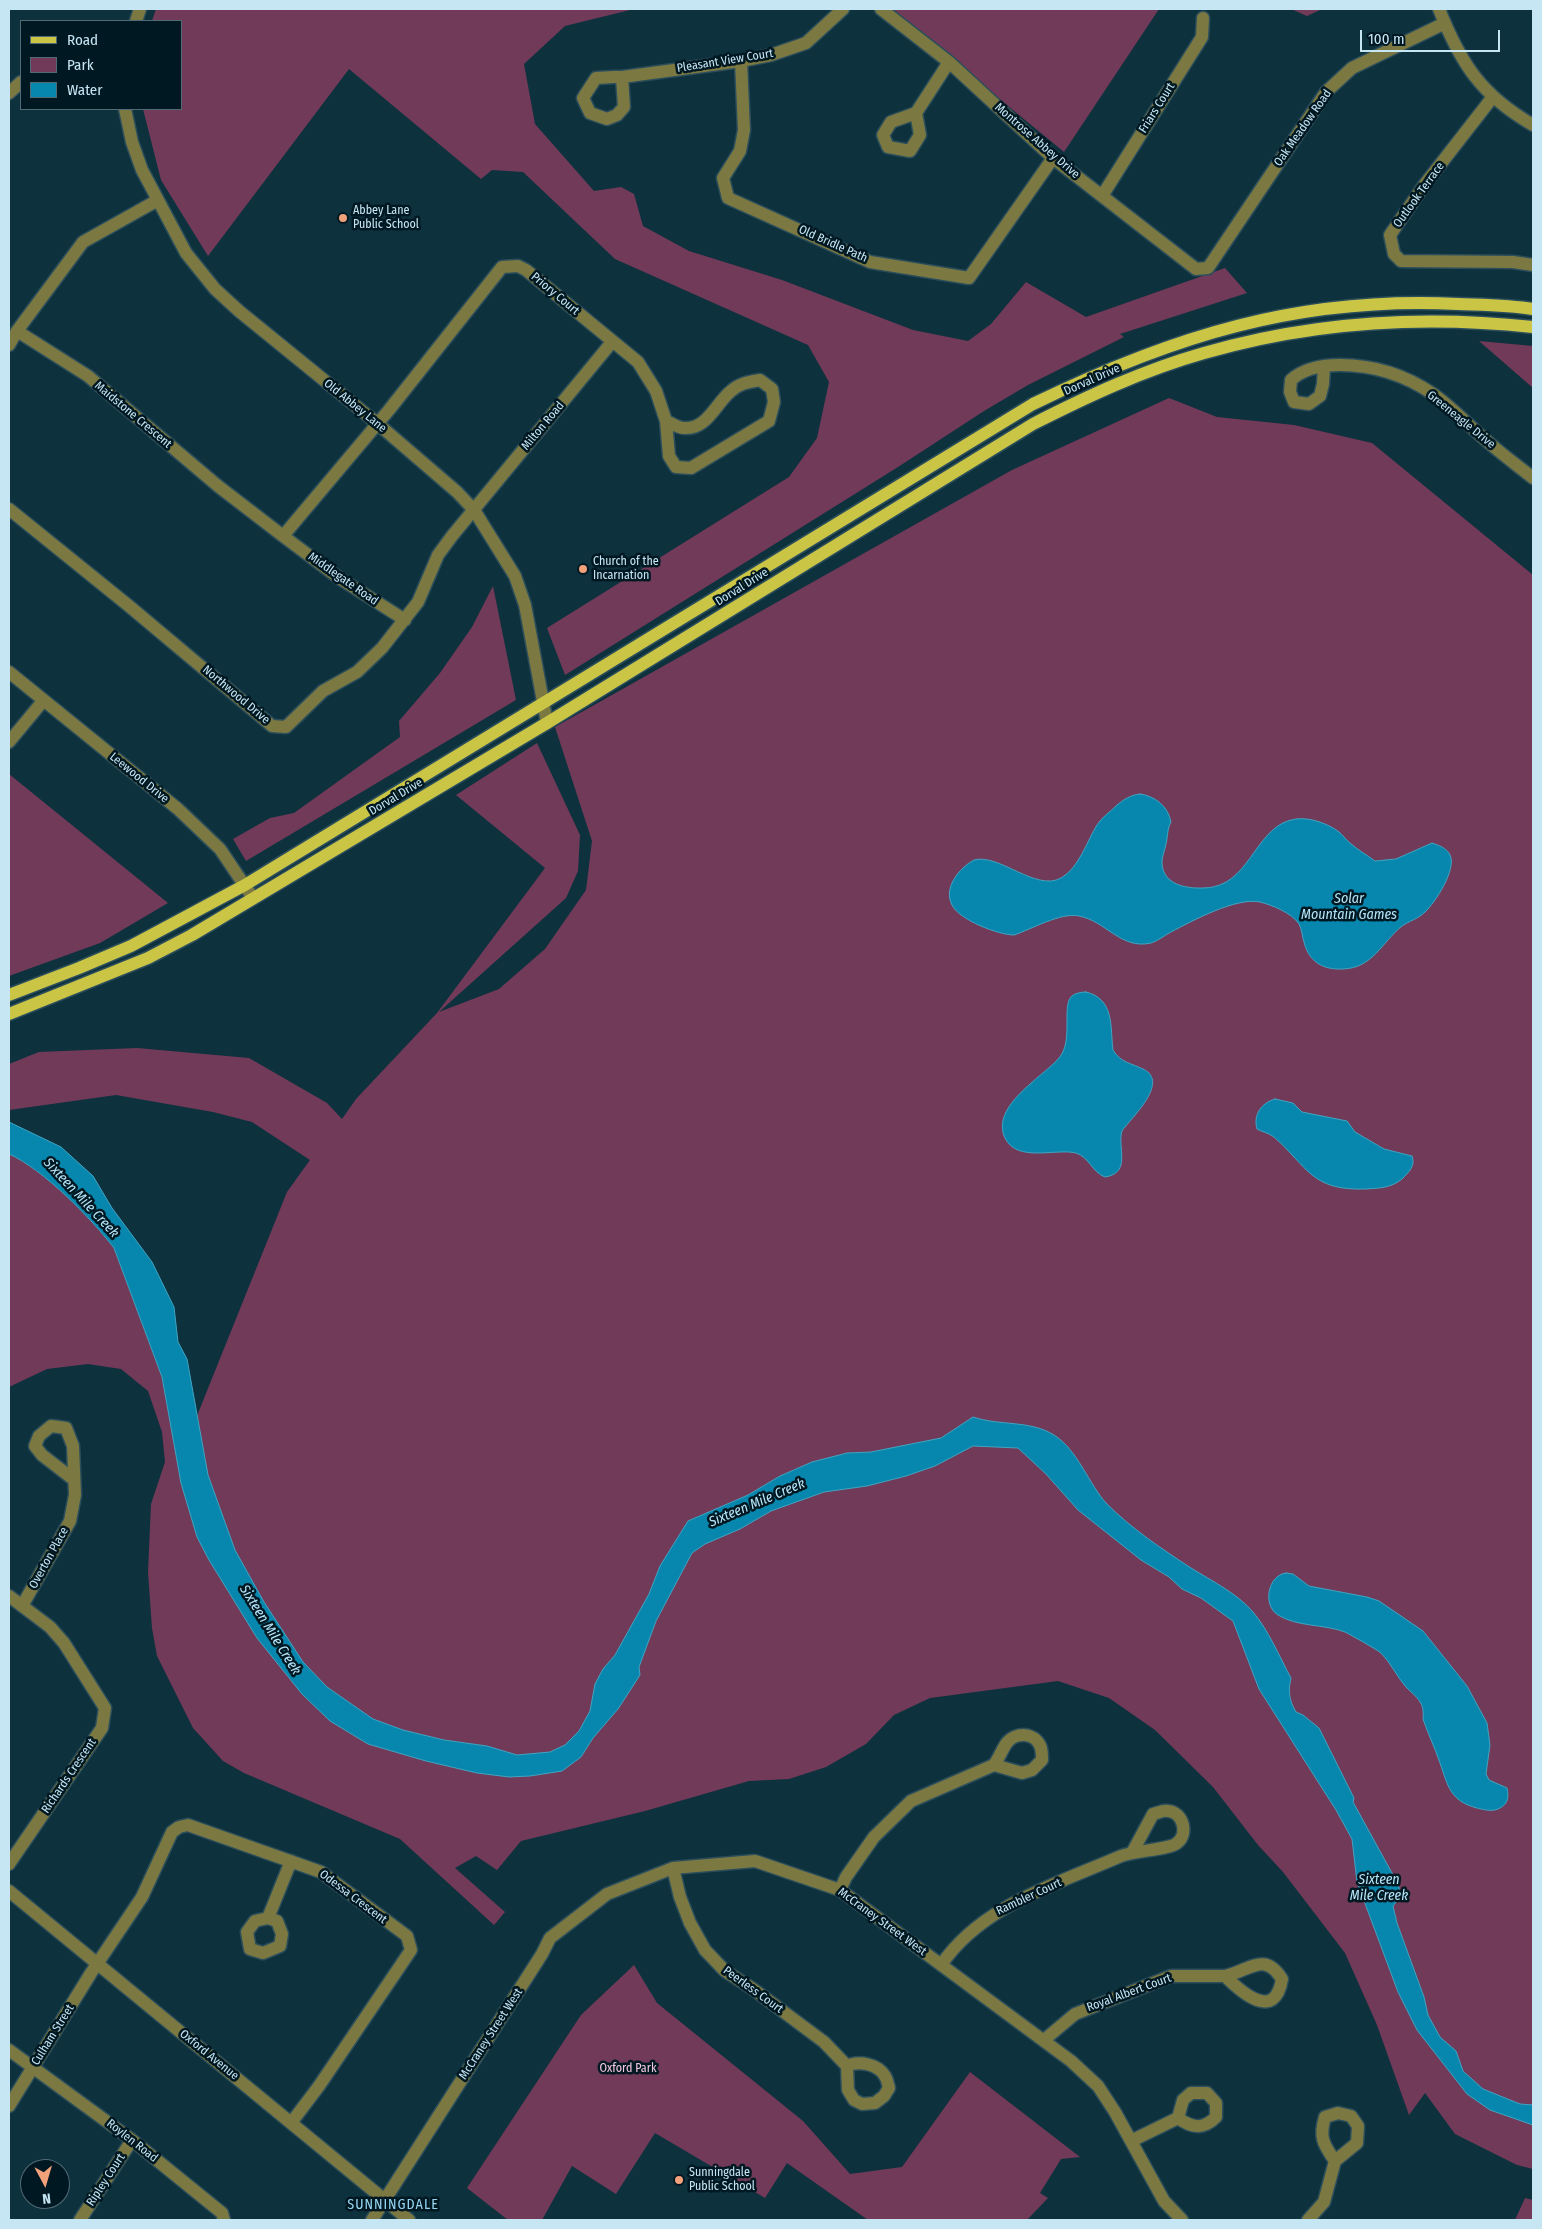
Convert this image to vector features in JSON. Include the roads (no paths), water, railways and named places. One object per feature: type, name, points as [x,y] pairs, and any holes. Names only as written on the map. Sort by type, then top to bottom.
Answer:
[{"type":"main road","name":"Dorval Drive","points":[[9,995],[131,946],[245,885],[1033,404],[1136,357],[1196,336],[1252,321],[1292,313],[1351,306],[1415,302],[1514,306],[1533,309]]},
{"type":"main road","name":"Dorval Drive","points":[[9,1014],[148,958],[253,898],[547,723],[1033,424],[1086,397],[1138,375],[1203,353],[1306,330],[1399,321],[1443,321],[1533,327]]},
{"type":"street","name":"Pleasant View Court","points":[[622,77],[741,61],[771,55],[806,43],[843,9]]},
{"type":"street","name":"Montrose Abbey Drive","points":[[881,9],[949,62],[1053,158],[1196,269]]},
{"type":"street","points":[[1440,9],[1468,68],[1492,98],[1533,125]]},
{"type":"street","name":"Friars Court","points":[[1102,196],[1202,37],[1203,18]]},
{"type":"street","name":"Oak Meadow Road","points":[[1196,269],[1208,268],[1326,92],[1352,68],[1445,23]]},
{"type":"street","name":"Old Bridle Path","points":[[741,61],[744,130],[740,151],[723,178],[728,198],[870,262],[968,278],[1053,158]]},
{"type":"street","points":[[916,113],[949,62]]},
{"type":"street","points":[[9,93],[20,83]]},
{"type":"street","name":"Outlook Terrace","points":[[1492,98],[1425,184],[1390,235],[1394,254],[1402,261],[1513,262],[1533,265]]},
{"type":"street","name":"Old Abbey Lane","points":[[125,110],[132,142],[142,170],[186,253],[215,289],[239,311],[378,424],[457,492],[474,510],[515,576],[525,605],[547,723]]},
{"type":"street","points":[[9,345],[17,331],[83,242],[158,200]]},
{"type":"street","name":"Priory Court","points":[[378,424],[502,267],[518,266],[526,270],[638,362],[656,391],[666,421],[669,456],[676,467],[691,468],[769,421],[774,402],[772,389],[760,380],[744,382],[730,391],[712,415],[696,426],[683,428],[666,421]]},
{"type":"street","name":"Maidstone Crescent","points":[[17,331],[88,376],[218,486],[283,536]]},
{"type":"street","name":"Milton Road","points":[[474,510],[612,342]]},
{"type":"street","name":"Greeneagle Drive","points":[[1324,366],[1364,365],[1388,371],[1433,394],[1533,478]]},
{"type":"street","points":[[283,536],[378,424]]},
{"type":"street","name":"Northwood Drive","points":[[9,509],[129,606],[272,726],[286,727],[323,691],[363,668],[382,648],[405,620],[425,589],[438,556],[474,510]]},
{"type":"street","name":"Middlegate Road","points":[[283,536],[339,578],[405,620]]},
{"type":"street","name":"Leewood Drive","points":[[9,672],[178,808],[220,849],[253,898]]},
{"type":"street","points":[[9,742],[44,701]]},
{"type":"street","name":"Overton Place","points":[[22,1606],[70,1521],[75,1495],[73,1478]]},
{"type":"street","name":"Richards Crescent","points":[[9,1596],[50,1627],[64,1643],[105,1708],[102,1728],[9,1864]]},
{"type":"street","points":[[840,1890],[846,1877],[874,1837],[911,1802],[994,1765]]},
{"type":"street","name":"Odessa Crescent","points":[[98,1964],[142,1897],[172,1832],[179,1827],[188,1825],[321,1872],[407,1936],[411,1950],[319,2086],[291,2123]]},
{"type":"street","name":"Rambler Court","points":[[941,1965],[967,1933],[1001,1908],[1134,1851]]},
{"type":"street","points":[[268,1918],[291,1861]]},
{"type":"street","name":"McCraney Street West","points":[[372,2220],[542,1954],[550,1938],[607,1894],[673,1868],[755,1861],[840,1890],[1044,2040],[1098,2086],[1115,2112],[1164,2201],[1182,2220]]},
{"type":"street","name":"Peerless Court","points":[[673,1868],[680,1897],[690,1923],[705,1950],[725,1971],[754,1989],[824,2042],[847,2066]]},
{"type":"street","name":"Oxford Avenue","points":[[9,1890],[409,2220]]},
{"type":"street","name":"Culham Street","points":[[9,2106],[98,1964]]},
{"type":"street","name":"Royal Albert Court","points":[[1044,2040],[1075,2014],[1171,1976],[1225,1976]]},
{"type":"street","name":"Roylen Road","points":[[9,2050],[132,2140],[222,2213],[224,2220]]},
{"type":"street","points":[[1131,2141],[1178,2118]]},
{"type":"street","name":"Ripley Court","points":[[80,2220],[132,2140]]},
{"type":"street","points":[[1308,2220],[1324,2202],[1335,2161]]},
{"type":"water","name":"Solar Mountain Games","points":[[1140,794],[1156,800],[1167,811],[1171,822],[1162,858],[1163,871],[1173,882],[1180,885],[1205,888],[1226,882],[1237,874],[1272,831],[1283,823],[1296,819],[1319,822],[1335,829],[1353,846],[1375,861],[1396,859],[1432,843],[1447,850],[1450,855],[1451,861],[1448,877],[1439,894],[1425,912],[1402,926],[1370,959],[1353,968],[1343,969],[1329,968],[1313,960],[1306,949],[1301,928],[1296,920],[1281,910],[1260,902],[1250,901],[1227,906],[1190,922],[1154,942],[1140,944],[1122,939],[1089,919],[1072,915],[1055,919],[1014,935],[1007,934],[980,926],[956,911],[952,905],[950,899],[951,885],[958,873],[974,860],[984,859],[995,862],[1040,880],[1051,881],[1061,878],[1078,861],[1093,831],[1101,820],[1124,800],[1133,795]]},
{"type":"water","points":[[1086,992],[1102,1001],[1106,1007],[1111,1023],[1113,1050],[1123,1060],[1143,1069],[1150,1075],[1153,1082],[1151,1091],[1140,1110],[1122,1131],[1121,1165],[1113,1175],[1105,1177],[1076,1153],[1038,1153],[1018,1150],[1011,1146],[1005,1138],[1002,1126],[1011,1104],[1020,1093],[1059,1058],[1066,1042],[1067,1007],[1069,1001],[1075,994]]},
{"type":"water","points":[[1275,1099],[1293,1103],[1302,1112],[1347,1121],[1355,1132],[1384,1149],[1412,1156],[1413,1163],[1411,1169],[1398,1182],[1381,1188],[1348,1189],[1333,1186],[1322,1181],[1312,1175],[1274,1137],[1257,1129],[1256,1119],[1259,1110],[1266,1103]]},
{"type":"water","name":"Sixteen Mile Creek","points":[[9,1122],[61,1147],[93,1176],[112,1208],[152,1262],[174,1307],[178,1342],[187,1359],[208,1475],[235,1550],[264,1602],[303,1662],[327,1687],[373,1719],[403,1730],[444,1740],[487,1746],[517,1755],[550,1752],[565,1745],[579,1731],[590,1711],[595,1684],[603,1669],[615,1655],[649,1594],[660,1566],[688,1521],[748,1495],[780,1476],[812,1462],[847,1453],[871,1452],[941,1438],[973,1417],[1035,1427],[1054,1435],[1070,1449],[1101,1496],[1117,1513],[1158,1546],[1247,1605],[1259,1619],[1291,1678],[1290,1695],[1296,1712],[1303,1715],[1319,1728],[1354,1798],[1353,1802],[1398,1884],[1401,1896],[1393,1906],[1397,1923],[1424,1997],[1428,2015],[1440,2037],[1456,2051],[1463,2071],[1483,2089],[1520,2104],[1533,2105],[1533,2125],[1490,2110],[1467,2094],[1417,2030],[1398,1992],[1357,1882],[1352,1839],[1336,1810],[1259,1689],[1233,1621],[1201,1598],[1182,1589],[1169,1577],[1141,1560],[1078,1510],[1046,1474],[1018,1448],[973,1446],[935,1466],[906,1476],[867,1486],[824,1492],[771,1511],[740,1529],[705,1544],[692,1553],[656,1621],[639,1667],[640,1675],[618,1709],[593,1738],[581,1757],[562,1771],[509,1777],[477,1773],[426,1761],[368,1744],[330,1721],[302,1694],[257,1638],[197,1537],[181,1483],[162,1377],[114,1248],[66,1195],[37,1171],[9,1154]]},
{"type":"water","points":[[1286,1573],[1293,1574],[1309,1586],[1379,1601],[1423,1631],[1467,1686],[1487,1723],[1490,1745],[1486,1774],[1489,1780],[1507,1788],[1508,1797],[1503,1806],[1492,1810],[1477,1808],[1461,1801],[1451,1791],[1425,1725],[1421,1704],[1381,1653],[1345,1632],[1294,1622],[1278,1615],[1273,1610],[1269,1598],[1271,1585],[1280,1575]]},
{"type":"place","name":"Abbey Lane Public School","points":[[343,218]]},
{"type":"place","name":"Church of the Incarnation","points":[[583,569]]},
{"type":"place","name":"Sunningdale Public School","points":[[679,2180]]},
{"type":"district","name":"SUNNINGDALE","points":[[393,2205]]},
{"type":"park label","name":"Oxford Park","points":[[628,2069]]}]
